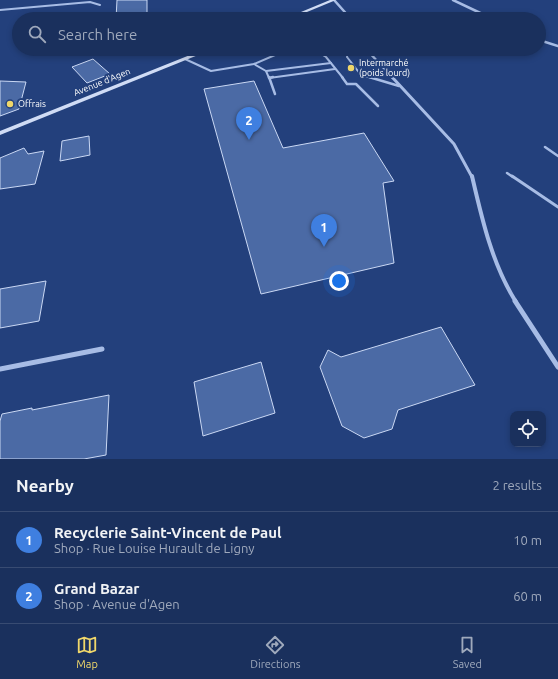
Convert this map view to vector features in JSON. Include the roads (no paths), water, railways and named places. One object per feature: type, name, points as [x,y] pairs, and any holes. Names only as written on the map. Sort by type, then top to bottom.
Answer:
[{"type":"main road","points":[[304,12],[334,0]]},
{"type":"main road","name":"Avenue d'Agen","points":[[0,133],[192,56]]},
{"type":"street","points":[[334,0],[345,12]]},
{"type":"street","points":[[453,0],[478,12]]},
{"type":"street","points":[[546,42],[558,46]]},
{"type":"street","points":[[372,56],[454,144],[471,173],[486,232],[507,288],[558,367]]},
{"type":"street","points":[[0,369],[102,349]]},
{"type":"lane","points":[[0,10],[90,2],[100,5]]},
{"type":"lane","points":[[185,59],[211,71],[254,64],[273,56]]},
{"type":"lane","points":[[324,56],[346,84],[356,84],[378,106]]},
{"type":"lane","points":[[347,56],[361,75],[399,86]]},
{"type":"lane","points":[[266,71],[330,63]]},
{"type":"lane","points":[[254,64],[266,71],[275,94]]},
{"type":"lane","points":[[269,78],[335,69]]},
{"type":"lane","points":[[544,147],[558,156]]},
{"type":"lane","points":[[507,173],[558,207]]},
{"type":"place","name":"Intermarché (poids lourd)","points":[[351,68]]},
{"type":"place","name":"Offrais","points":[[10,104]]},
{"type":"place","name":"Grand Bazar","points":[[249,140]]},
{"type":"place","name":"Recyclerie Saint-Vincent de Paul","points":[[324,247]]}]
